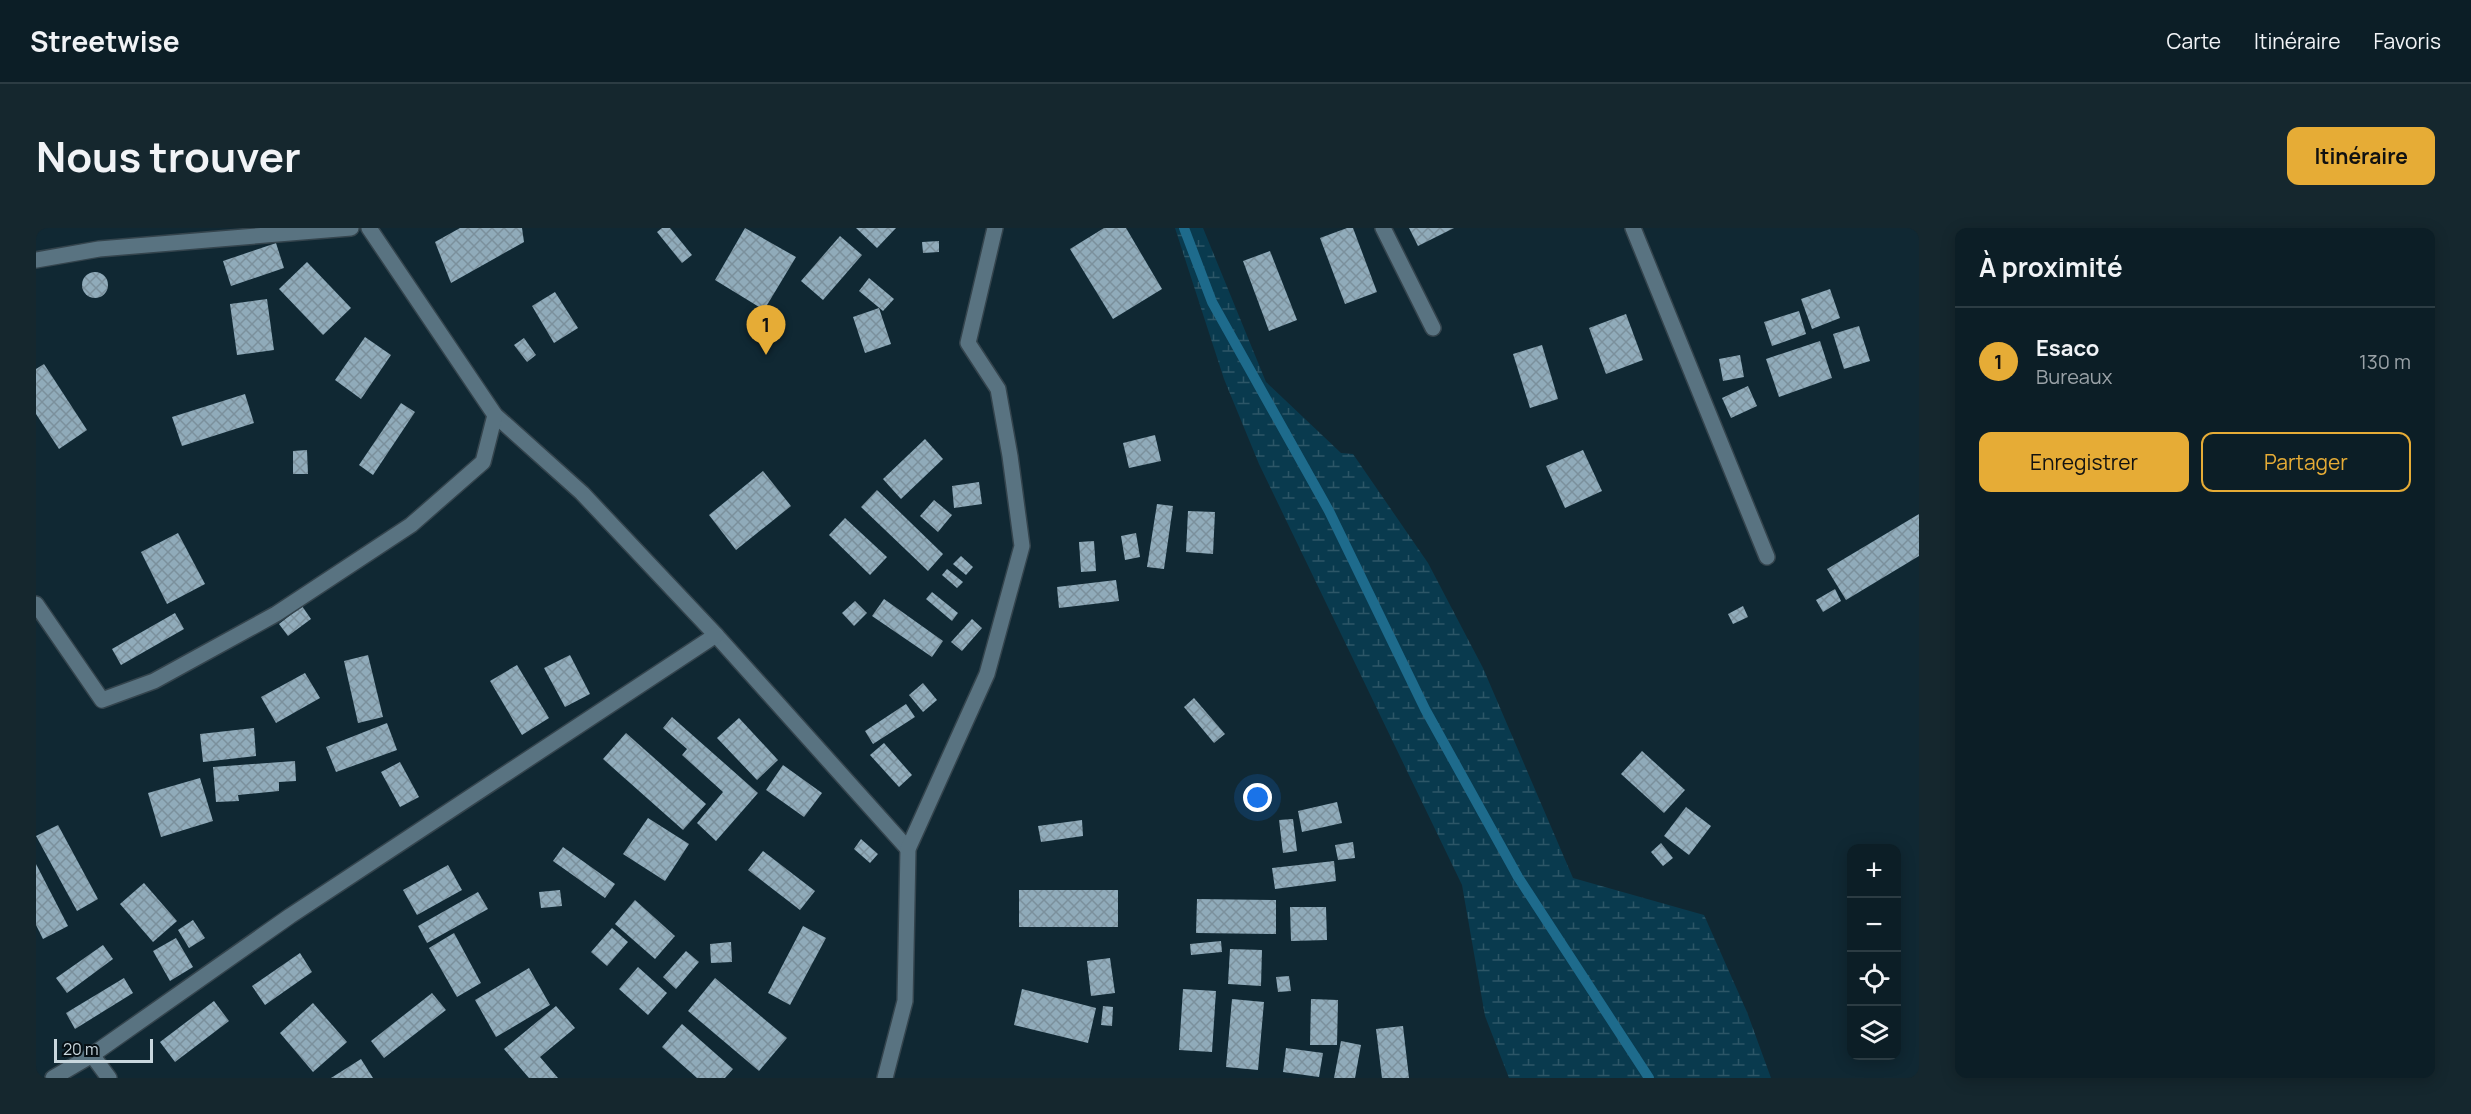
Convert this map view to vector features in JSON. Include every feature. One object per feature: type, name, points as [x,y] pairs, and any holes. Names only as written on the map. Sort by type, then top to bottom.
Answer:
[{"type":"street","points":[[36,260],[99,249],[351,228]]},
{"type":"street","points":[[369,228],[495,415],[582,493],[716,635],[908,849]]},
{"type":"street","points":[[885,1078],[905,1001],[908,849],[987,674],[1022,546],[998,389],[968,343],[995,228]]},
{"type":"street","points":[[1383,228],[1433,328]]},
{"type":"street","points":[[1633,228],[1767,557]]},
{"type":"street","points":[[36,604],[102,700],[154,681],[276,614],[411,525],[483,462],[495,415]]},
{"type":"street","points":[[52,1078],[92,1055],[290,916],[716,635]]},
{"type":"street","points":[[92,1055],[109,1078]]},
{"type":"green space","points":[[1175,228],[1203,228],[1266,382],[1341,453],[1353,454],[1428,563],[1483,668],[1573,878],[1704,915],[1747,1012],[1771,1078],[1509,1078],[1485,1016],[1462,885],[1259,464],[1224,379]]},
{"type":"building","points":[[460,228],[522,228],[524,242],[451,283],[435,242]]},
{"type":"building","points":[[662,228],[670,228],[692,255],[682,263],[657,232]]},
{"type":"building","points":[[745,228],[796,257],[764,310],[715,280]]},
{"type":"building","points":[[856,228],[896,228],[877,248]]},
{"type":"building","points":[[1104,228],[1126,228],[1162,289],[1113,319],[1070,249]]},
{"type":"building","points":[[1353,228],[1377,292],[1345,304],[1320,238]]},
{"type":"building","points":[[1409,228],[1454,228],[1418,246]]},
{"type":"building","points":[[840,236],[862,255],[823,300],[801,281]]},
{"type":"building","points":[[939,241],[939,252],[923,253],[922,242]]},
{"type":"building","points":[[276,243],[284,268],[231,286],[223,261]]},
{"type":"building","points":[[1270,251],[1297,320],[1269,331],[1243,261]]},
{"type":"building","points":[[307,262],[351,308],[323,335],[279,289]]},
{"type":"building","points":[[95,272],[104,276],[108,285],[104,294],[95,298],[86,294],[82,285],[86,276]]},
{"type":"building","points":[[869,278],[894,299],[883,311],[859,291]]},
{"type":"building","points":[[1830,289],[1840,318],[1812,329],[1801,299]]},
{"type":"building","points":[[555,292],[578,328],[554,343],[532,306]]},
{"type":"building","points":[[267,299],[274,350],[237,355],[230,304]]},
{"type":"building","points":[[879,308],[891,344],[865,353],[853,317]]},
{"type":"building","points":[[1799,311],[1806,334],[1772,346],[1764,322]]},
{"type":"building","points":[[1626,314],[1643,360],[1606,374],[1589,328]]},
{"type":"building","points":[[1859,326],[1870,361],[1844,369],[1833,334]]},
{"type":"building","points":[[365,337],[391,355],[361,399],[335,380]]},
{"type":"building","points":[[524,338],[536,355],[527,362],[514,345]]},
{"type":"building","points":[[1820,341],[1832,378],[1779,397],[1766,359]]},
{"type":"building","points":[[1542,345],[1558,399],[1530,408],[1513,354]]},
{"type":"building","points":[[1740,355],[1744,377],[1723,381],[1719,359]]},
{"type":"building","points":[[44,364],[87,430],[59,449],[36,414],[36,369]]},
{"type":"building","points":[[1748,386],[1757,406],[1731,418],[1722,398]]},
{"type":"building","points":[[245,394],[254,423],[182,446],[172,417]]},
{"type":"building","points":[[401,403],[415,412],[373,475],[359,465]]},
{"type":"building","points":[[1155,435],[1161,461],[1129,468],[1123,443]]},
{"type":"building","points":[[925,439],[943,459],[901,499],[883,479]]},
{"type":"building","points":[[307,450],[308,474],[293,474],[293,451]]},
{"type":"building","points":[[1583,450],[1602,491],[1565,508],[1546,466]]},
{"type":"building","points":[[763,471],[791,506],[736,550],[709,515]]},
{"type":"building","points":[[979,482],[982,504],[954,508],[952,486]]},
{"type":"building","points":[[877,490],[943,554],[928,571],[861,507]]},
{"type":"building","points":[[934,500],[952,515],[938,532],[920,516]]},
{"type":"building","points":[[1157,504],[1173,506],[1164,569],[1147,567]]},
{"type":"building","points":[[1188,511],[1215,512],[1213,554],[1186,552]]},
{"type":"building","points":[[1919,514],[1919,556],[1846,600],[1827,569]]},
{"type":"building","points":[[845,518],[887,557],[870,575],[829,535]]},
{"type":"building","points":[[178,533],[205,584],[167,604],[141,552]]},
{"type":"building","points":[[1136,533],[1140,557],[1125,560],[1121,536]]},
{"type":"building","points":[[1094,541],[1096,571],[1081,572],[1079,542]]},
{"type":"building","points":[[961,556],[973,567],[966,575],[953,564]]},
{"type":"building","points":[[947,569],[963,582],[957,588],[942,575]]},
{"type":"building","points":[[1116,580],[1119,601],[1059,608],[1057,587]]},
{"type":"building","points":[[1835,589],[1841,601],[1823,612],[1816,600]]},
{"type":"building","points":[[932,592],[958,613],[952,621],[926,599]]},
{"type":"building","points":[[884,599],[943,641],[932,657],[872,616]]},
{"type":"building","points":[[855,601],[867,613],[854,626],[842,613]]},
{"type":"building","points":[[302,606],[311,619],[288,636],[279,624]]},
{"type":"building","points":[[1743,606],[1748,617],[1733,624],[1728,614]]},
{"type":"building","points":[[175,613],[184,629],[121,665],[112,649]]},
{"type":"building","points":[[972,619],[982,628],[962,651],[951,642]]},
{"type":"building","points":[[368,655],[383,717],[358,723],[344,661]]},
{"type":"building","points":[[570,655],[590,694],[565,707],[544,668]]},
{"type":"building","points":[[517,665],[549,718],[522,735],[490,681]]},
{"type":"building","points":[[305,673],[320,698],[276,723],[261,697]]},
{"type":"building","points":[[923,683],[937,700],[923,712],[909,695]]},
{"type":"building","points":[[1194,698],[1225,734],[1214,743],[1184,707]]},
{"type":"building","points":[[906,704],[915,717],[873,744],[865,731]]},
{"type":"building","points":[[672,717],[758,793],[716,841],[697,823],[723,792],[682,755],[687,749],[663,728]]},
{"type":"building","points":[[739,718],[778,760],[757,780],[717,738]]},
{"type":"building","points":[[387,723],[397,750],[336,772],[326,747]]},
{"type":"building","points":[[254,728],[256,756],[203,762],[200,734]]},
{"type":"building","points":[[626,733],[706,804],[683,830],[603,759]]},
{"type":"building","points":[[884,743],[912,775],[899,787],[870,755]]},
{"type":"building","points":[[1642,751],[1685,790],[1664,813],[1621,774]]},
{"type":"building","points":[[295,761],[296,781],[279,782],[279,791],[238,795],[239,801],[216,802],[213,767]]},
{"type":"building","points":[[400,762],[419,797],[400,807],[381,772]]},
{"type":"building","points":[[783,765],[822,793],[804,817],[766,790]]},
{"type":"building","points":[[200,778],[213,821],[161,837],[148,793]]},
{"type":"building","points":[[1337,802],[1342,823],[1302,832],[1298,811]]},
{"type":"building","points":[[1686,807],[1711,826],[1689,855],[1664,836]]},
{"type":"building","points":[[648,818],[689,844],[665,881],[623,854]]},
{"type":"building","points":[[1293,819],[1297,851],[1283,853],[1279,820]]},
{"type":"building","points":[[1082,820],[1083,836],[1041,842],[1038,826]]},
{"type":"building","points":[[58,825],[98,899],[77,911],[36,836]]},
{"type":"building","points":[[861,839],[878,854],[870,863],[854,849]]},
{"type":"building","points":[[1353,842],[1355,858],[1338,860],[1335,845]]},
{"type":"building","points":[[1661,843],[1673,858],[1663,866],[1651,852]]},
{"type":"building","points":[[563,847],[615,884],[605,898],[553,861]]},
{"type":"building","points":[[763,851],[815,891],[800,910],[748,870]]},
{"type":"building","points":[[1334,861],[1336,881],[1275,889],[1272,868]]},
{"type":"building","points":[[36,864],[68,926],[43,939],[36,925]]},
{"type":"building","points":[[448,865],[462,890],[417,915],[403,890]]},
{"type":"building","points":[[144,883],[177,921],[153,942],[120,904]]},
{"type":"building","points":[[560,890],[562,906],[541,908],[539,892]]},
{"type":"building","points":[[1019,890],[1118,890],[1118,927],[1019,927]]},
{"type":"building","points":[[478,892],[488,909],[427,943],[418,926]]},
{"type":"building","points":[[1197,899],[1276,900],[1276,934],[1196,933]]},
{"type":"building","points":[[635,900],[675,936],[655,959],[615,924]]},
{"type":"building","points":[[1290,907],[1326,907],[1327,940],[1291,941]]},
{"type":"building","points":[[193,920],[205,938],[189,948],[178,930]]},
{"type":"building","points":[[803,926],[826,938],[790,1005],[768,993]]},
{"type":"building","points":[[612,928],[628,942],[607,966],[591,952]]},
{"type":"building","points":[[454,933],[481,983],[457,997],[429,948]]},
{"type":"building","points":[[176,938],[193,967],[170,981],[153,951]]},
{"type":"building","points":[[1221,941],[1222,952],[1191,955],[1190,944]]},
{"type":"building","points":[[731,942],[732,962],[711,963],[710,944]]},
{"type":"building","points":[[103,945],[113,959],[67,993],[56,978]]},
{"type":"building","points":[[1230,949],[1262,950],[1261,986],[1228,984]]},
{"type":"building","points":[[686,951],[699,962],[676,989],[663,977]]},
{"type":"building","points":[[300,953],[312,972],[265,1005],[252,986]]},
{"type":"building","points":[[1110,958],[1115,993],[1091,996],[1087,961]]},
{"type":"building","points":[[638,967],[667,993],[648,1015],[619,989]]},
{"type":"building","points":[[529,968],[550,1005],[496,1037],[475,1000]]},
{"type":"building","points":[[1289,976],[1291,991],[1278,992],[1276,977]]},
{"type":"building","points":[[124,978],[133,993],[75,1029],[66,1013]]},
{"type":"building","points":[[715,978],[787,1038],[759,1071],[688,1011]]},
{"type":"building","points":[[1022,989],[1096,1008],[1088,1043],[1014,1025]]},
{"type":"building","points":[[1183,989],[1216,991],[1212,1052],[1179,1050]]},
{"type":"building","points":[[432,993],[446,1010],[384,1058],[371,1041]]},
{"type":"building","points":[[1232,999],[1264,1002],[1258,1070],[1226,1067]]},
{"type":"building","points":[[1311,999],[1338,1000],[1337,1045],[1310,1045]]},
{"type":"building","points":[[214,1001],[229,1021],[175,1062],[160,1042]]},
{"type":"building","points":[[313,1003],[347,1042],[313,1072],[280,1033]]},
{"type":"building","points":[[556,1006],[575,1028],[540,1057],[558,1078],[529,1078],[504,1049]]},
{"type":"building","points":[[1103,1006],[1113,1007],[1112,1026],[1101,1025]]},
{"type":"building","points":[[682,1024],[733,1069],[725,1078],[697,1078],[662,1047]]},
{"type":"building","points":[[1403,1026],[1409,1078],[1382,1078],[1376,1029]]},
{"type":"building","points":[[1341,1041],[1361,1045],[1355,1078],[1334,1078]]},
{"type":"building","points":[[1286,1048],[1323,1053],[1319,1077],[1283,1072]]},
{"type":"building","points":[[361,1059],[373,1078],[331,1078]]},
{"type":"waterway","points":[[1184,228],[1212,302],[1329,511],[1425,709],[1518,877],[1649,1078]]},
{"type":"place","name":"Esaco","points":[[766,355]]}]
